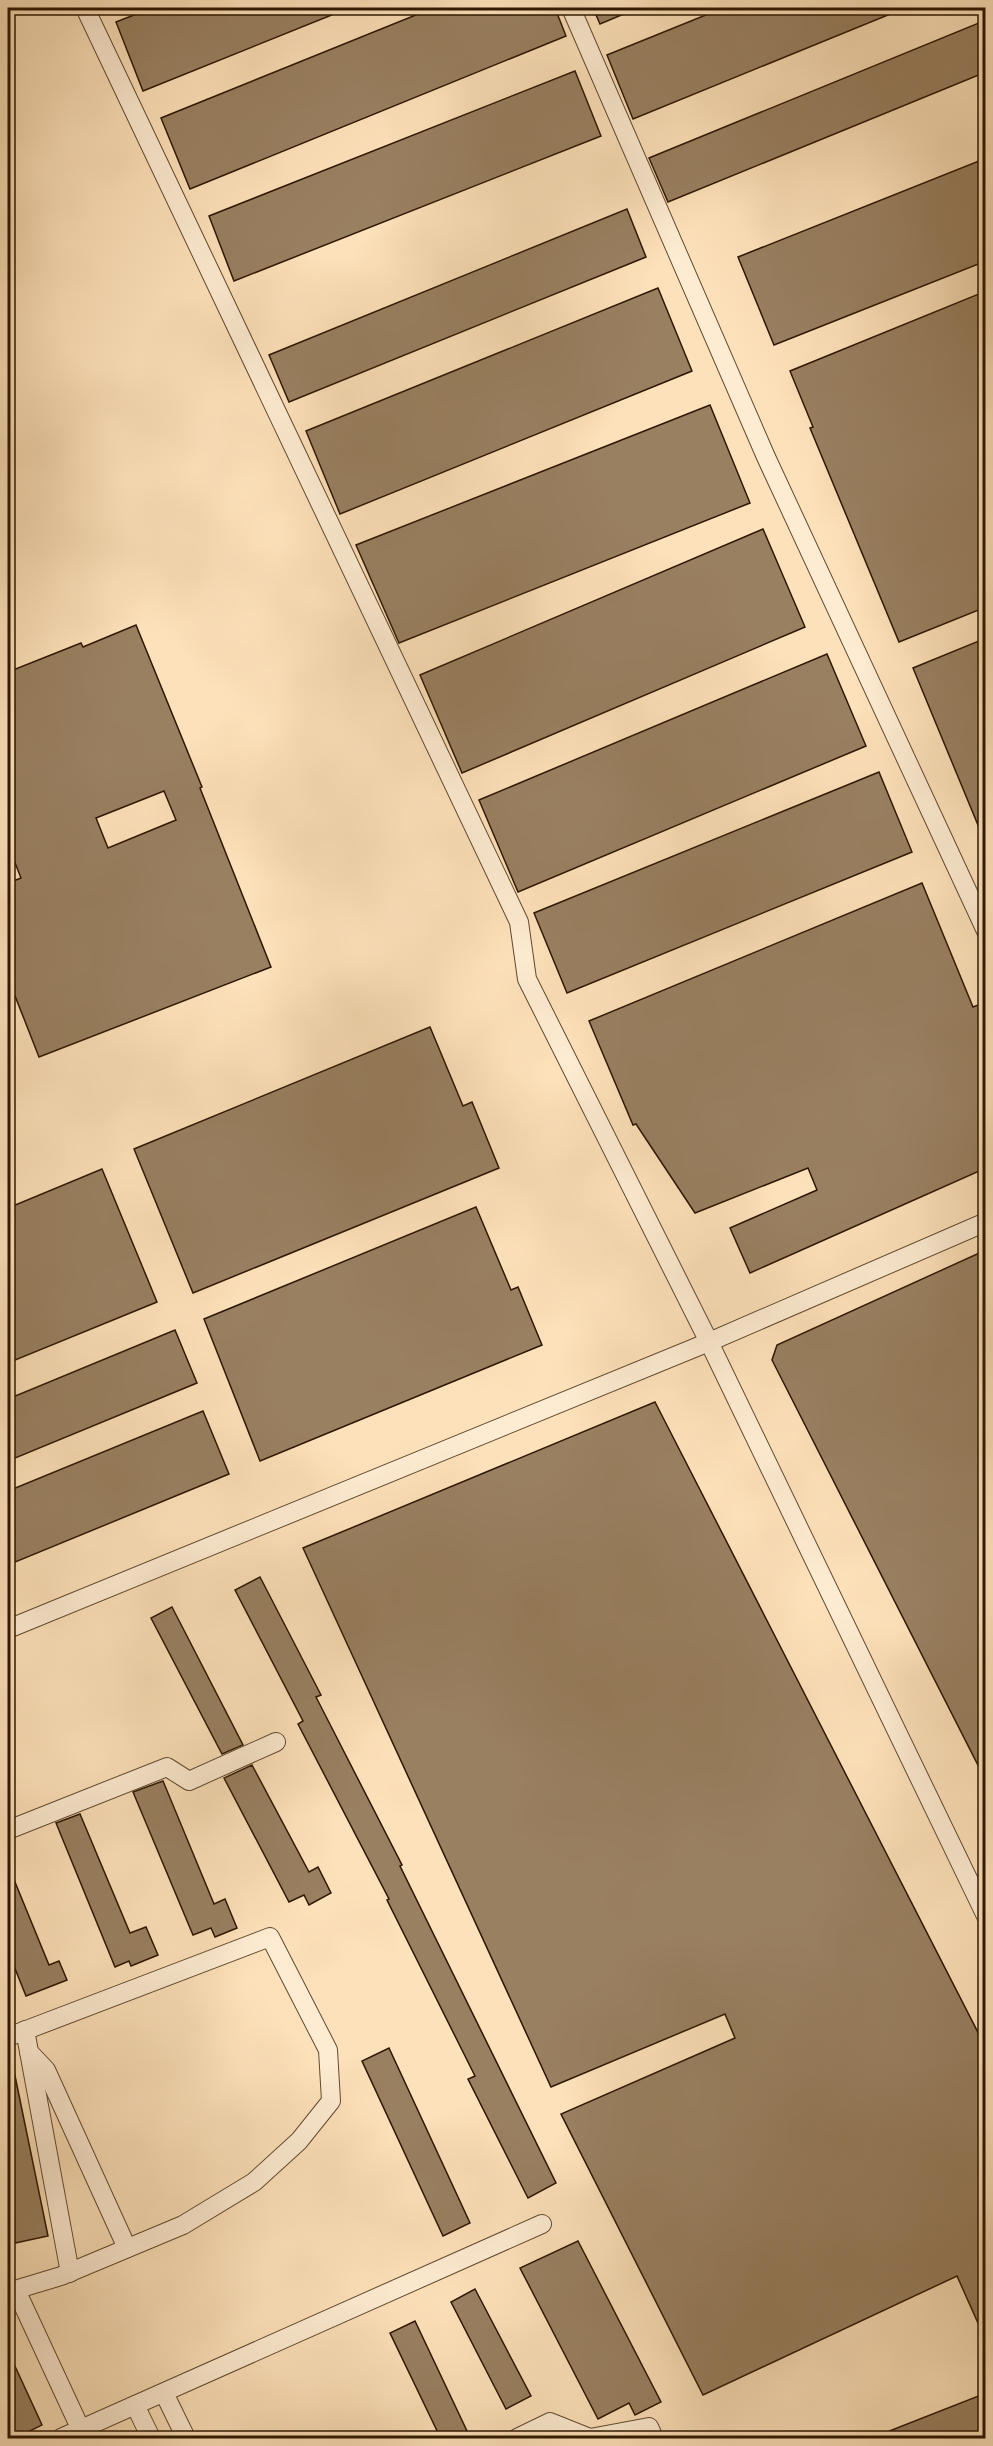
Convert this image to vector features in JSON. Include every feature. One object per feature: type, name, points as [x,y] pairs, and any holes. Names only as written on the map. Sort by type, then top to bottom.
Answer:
[{"type":"street","points":[[88,8],[519,922],[527,979],[709,1342],[985,1913]]},
{"type":"street","points":[[571,8],[766,457],[986,931]]},
{"type":"street","points":[[8,1629],[709,1342],[986,1222]]},
{"type":"street","points":[[8,1830],[167,1767],[189,1781],[276,1742]]},
{"type":"street","points":[[8,2037],[270,1937],[328,2050],[331,2102],[299,2141],[254,2182],[183,2225],[70,2273],[12,2291],[81,2430]]},
{"type":"street","points":[[25,2030],[70,2273]]},
{"type":"street","points":[[29,2052],[46,2070],[127,2248]]},
{"type":"street","points":[[61,2439],[542,2224]]},
{"type":"street","points":[[164,2393],[186,2439]]},
{"type":"street","points":[[135,2405],[151,2439]]},
{"type":"street","points":[[517,2439],[550,2422],[590,2438],[649,2427],[654,2439]]},
{"type":"building","points":[[152,8],[349,8],[143,91],[116,22]]},
{"type":"building","points":[[433,8],[555,8],[566,36],[190,189],[161,118]]},
{"type":"building","points":[[593,8],[638,8],[600,24]]},
{"type":"building","points":[[723,8],[905,8],[633,119],[607,55]]},
{"type":"building","points":[[986,20],[986,72],[668,202],[649,158]]},
{"type":"building","points":[[575,71],[601,136],[234,281],[209,216]]},
{"type":"building","points":[[979,161],[986,178],[986,261],[774,345],[738,257]]},
{"type":"building","points":[[627,209],[646,257],[289,402],[269,355]]},
{"type":"building","points":[[658,288],[692,371],[340,514],[306,431]]},
{"type":"building","points":[[986,291],[986,607],[899,642],[810,428],[813,427],[790,371]]},
{"type":"building","points":[[710,405],[750,503],[399,643],[356,545]]},
{"type":"building","points":[[763,529],[805,627],[462,773],[420,675]]},
{"type":"building","points":[[136,625],[202,787],[200,788],[271,967],[39,1057],[8,978],[8,883],[21,878],[8,845],[8,672],[81,643],[83,647]],"holes":[[[164,791],[176,820],[108,848],[96,818]]]},
{"type":"building","points":[[986,638],[986,842],[985,842],[913,668]]},
{"type":"building","points":[[827,654],[866,746],[518,892],[479,800]]},
{"type":"building","points":[[879,772],[912,852],[567,993],[534,913]]},
{"type":"building","points":[[922,883],[973,1007],[986,1002],[986,1168],[750,1273],[730,1228],[817,1190],[808,1168],[695,1213],[636,1124],[633,1125],[589,1021]]},
{"type":"building","points":[[430,1027],[463,1106],[472,1102],[499,1168],[193,1293],[134,1149]]},
{"type":"building","points":[[102,1169],[157,1302],[8,1363],[8,1208]]},
{"type":"building","points":[[476,1207],[511,1290],[518,1287],[542,1345],[260,1461],[204,1319]]},
{"type":"building","points":[[986,1250],[986,1781],[772,1360],[777,1345]]},
{"type":"building","points":[[175,1330],[197,1383],[8,1461],[8,1399]]},
{"type":"building","points":[[655,1402],[986,2048],[986,2341],[957,2276],[703,2395],[561,2114],[735,2038],[725,2014],[551,2087],[303,1548]]},
{"type":"building","points":[[203,1411],[229,1474],[8,1565],[8,1491]]},
{"type":"building","points":[[260,1577],[321,1695],[316,1697],[402,1865],[400,1866],[556,2183],[528,2198],[468,2079],[475,2076],[387,1900],[389,1899],[298,1724],[303,1721],[235,1590]]},
{"type":"building","points":[[172,1607],[243,1745],[222,1754],[151,1618]]},
{"type":"building","points":[[252,1765],[309,1872],[318,1867],[331,1893],[309,1905],[304,1895],[289,1902],[224,1778]]},
{"type":"building","points":[[163,1781],[214,1904],[225,1899],[237,1928],[215,1937],[211,1928],[193,1935],[133,1792]]},
{"type":"building","points":[[80,1814],[130,1933],[146,1927],[158,1955],[131,1966],[129,1961],[115,1967],[56,1823]]},
{"type":"building","points":[[8,1865],[49,1965],[59,1961],[67,1980],[26,1996],[8,1951]]},
{"type":"building","points":[[389,2048],[470,2223],[443,2236],[362,2061]]},
{"type":"building","points":[[14,2071],[48,2236],[15,2243],[8,2207],[8,2072]]},
{"type":"building","points":[[578,2241],[661,2402],[635,2415],[629,2403],[598,2419],[520,2268]]},
{"type":"building","points":[[475,2289],[531,2396],[506,2409],[451,2302]]},
{"type":"building","points":[[415,2321],[467,2431],[452,2439],[441,2439],[390,2333]]},
{"type":"building","points":[[8,2351],[42,2425],[16,2438],[8,2420]]},
{"type":"building","points":[[986,2393],[986,2435],[977,2439],[869,2439]]}]
